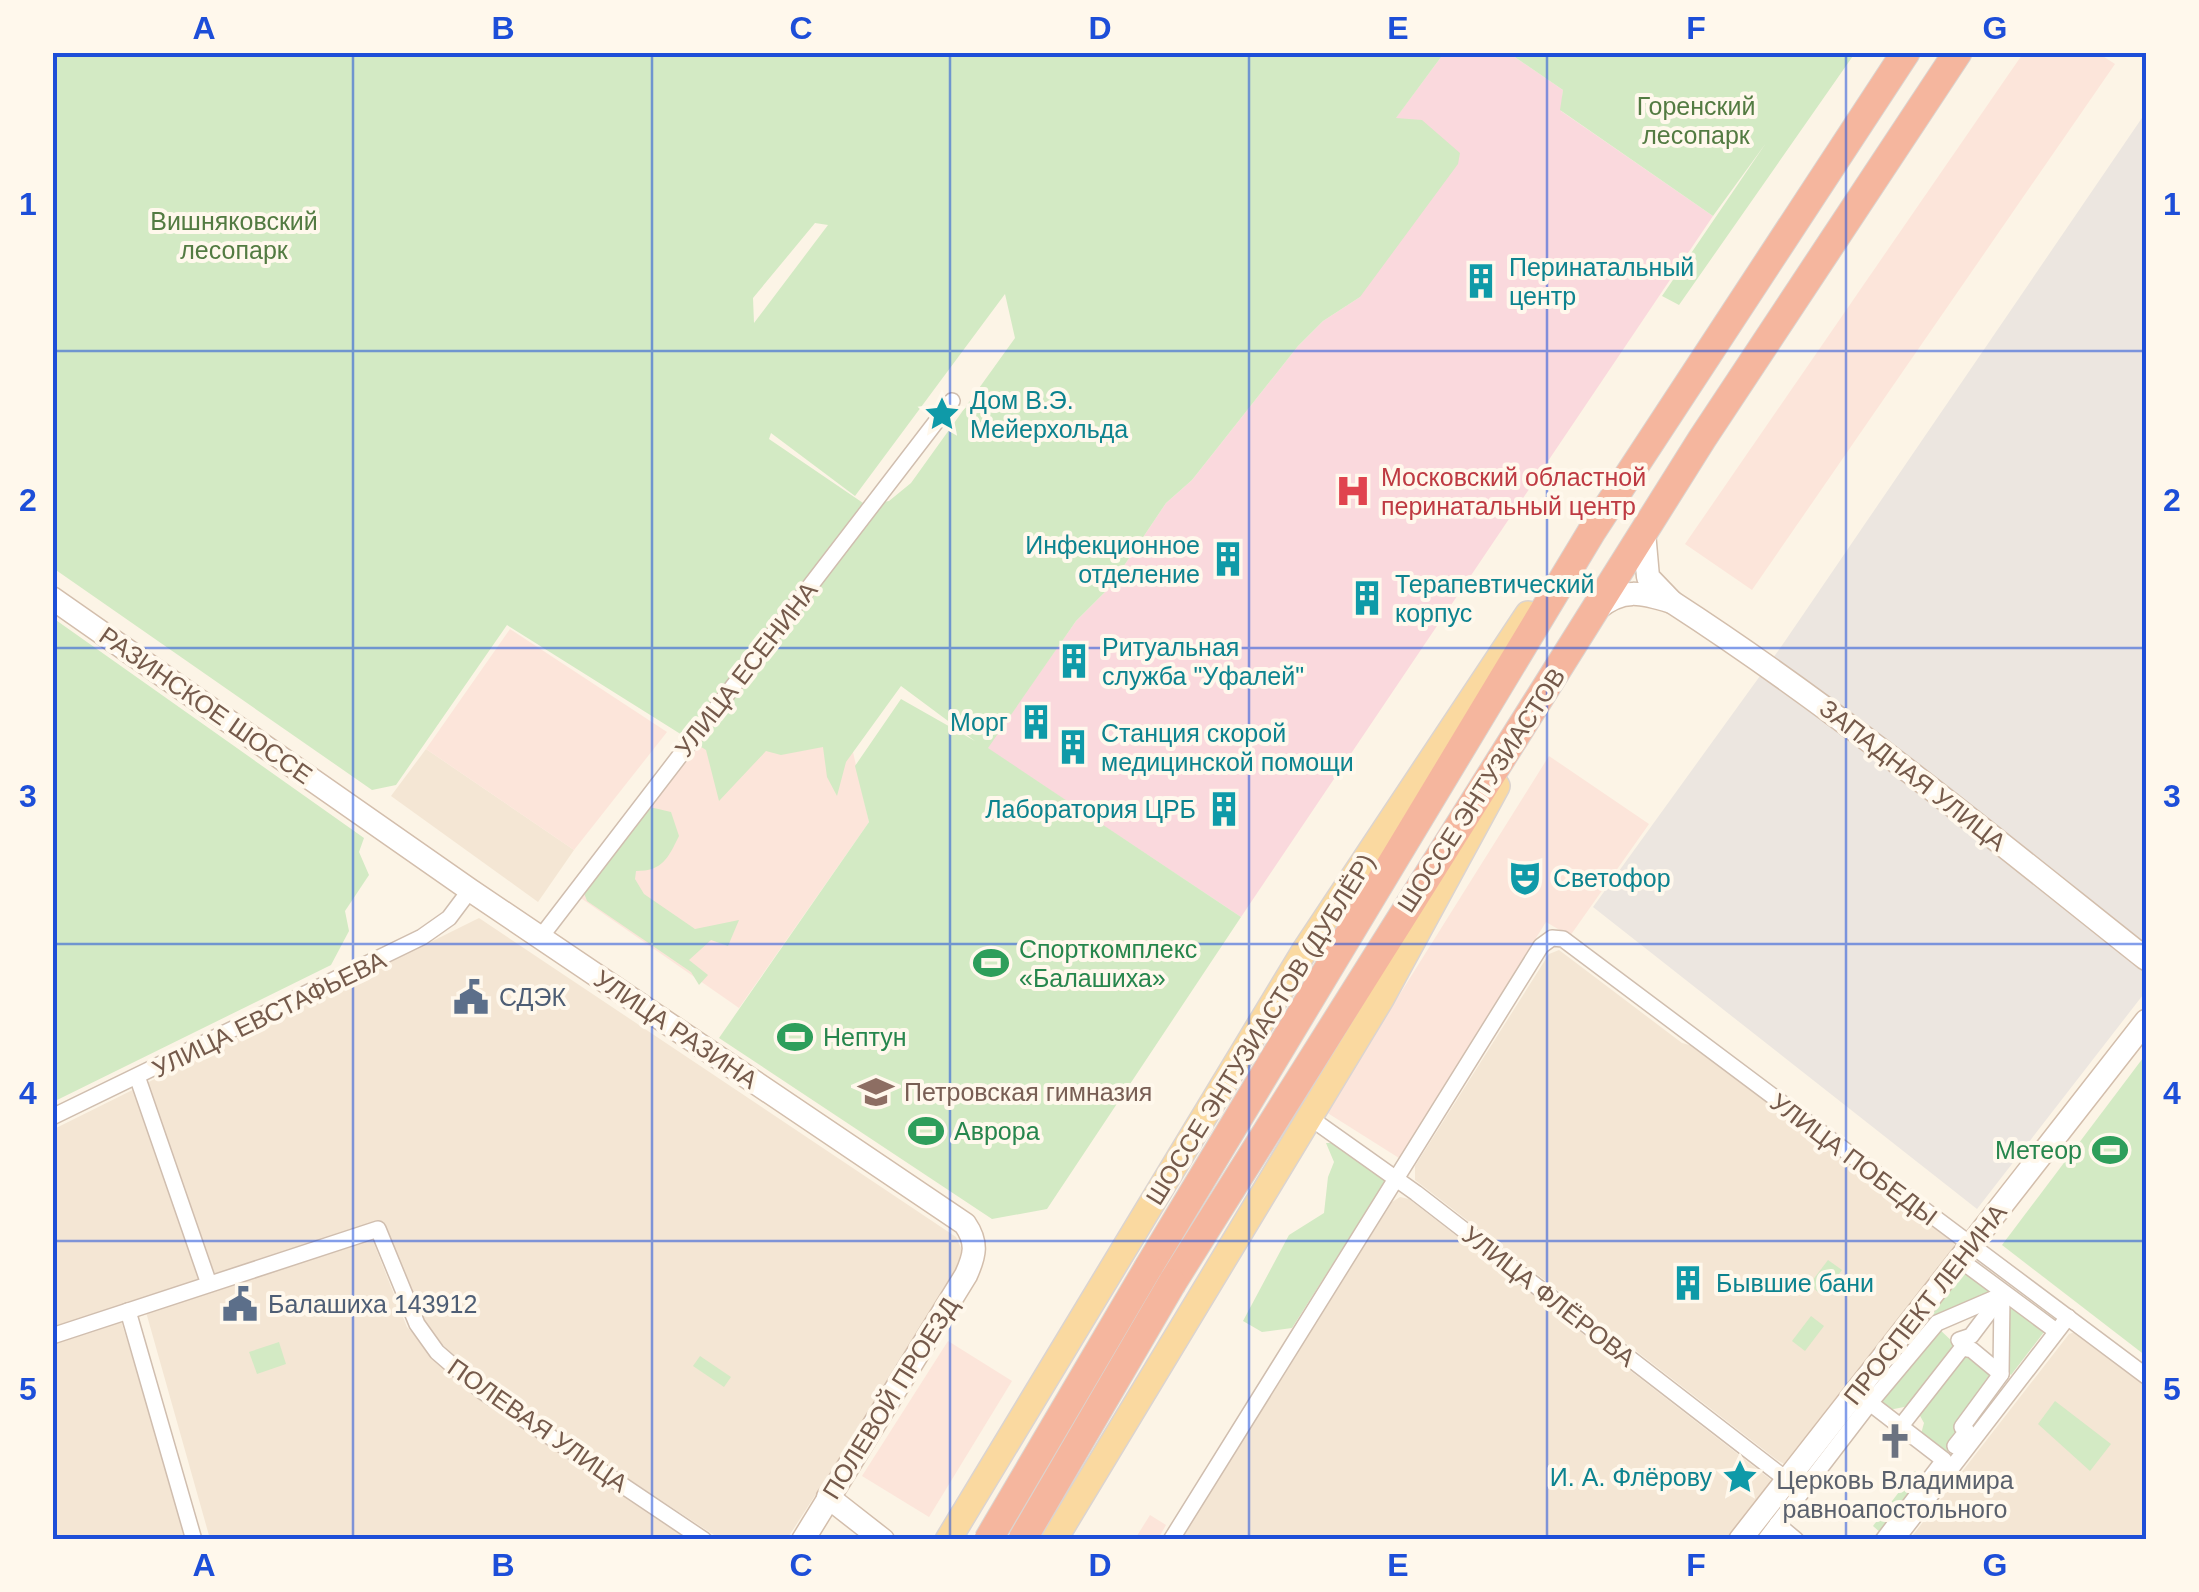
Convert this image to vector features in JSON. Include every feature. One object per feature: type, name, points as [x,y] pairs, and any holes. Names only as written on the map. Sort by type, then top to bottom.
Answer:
[{"type":"highway","name":"ШОССЕ ЭНТУЗИАСТОВ","points":[[988,1540],[1592,531],[1906,52]]},
{"type":"highway","name":"ШОССЕ ЭНТУЗИАСТОВ","points":[[1022,1540],[1172,1284],[1405,906],[1958,52]]},
{"type":"main road","name":"ШОССЕ ЭНТУЗИАСТОВ (ДУБЛЁР)","points":[[948,1540],[1336,901],[1509,642],[1592,531]]},
{"type":"main road","name":"ЗАПАДНАЯ УЛИЦА","points":[[1644,532],[1648,577],[1672,602],[1777,670],[1869,738],[2146,960]]},
{"type":"main road","name":"ЗАПАДНАЯ УЛИЦА","points":[[1596,610],[1610,598],[1631,591],[1672,602]]},
{"type":"main road","name":"РАЗИНСКОЕ ШОССЕ","points":[[52,598],[359,812]]},
{"type":"main road","points":[[1054,1540],[1432,910],[1558,672]]},
{"type":"main road","name":"УЛИЦА РАЗИНА","points":[[359,812],[965,1224],[974,1238],[975,1255]]},
{"type":"main road","name":"ПРОСПЕКТ ЛЕНИНА","points":[[1740,1540],[1968,1256],[2146,1021]]},
{"type":"main road","name":"ПОЛЕВОЙ ПРОЕЗД","points":[[802,1540],[975,1255]]},
{"type":"main road","points":[[1092,1306],[1084,1340],[1096,1363],[1126,1374],[1162,1363]]},
{"type":"main road","points":[[824,1503],[858,1540]]},
{"type":"main road","points":[[824,1503],[883,1540]]},
{"type":"street","name":"УЛИЦА ЕСЕНИНА","points":[[540,938],[952,401]]},
{"type":"street","name":"УЛИЦА ЕВСТАФЬЕВА","points":[[52,1117],[138,1079],[422,937],[449,918],[470,890]]},
{"type":"street","name":"УЛИЦА ПОБЕДЫ","points":[[1397,1179],[1541,946],[1552,938],[1562,939],[1968,1256],[2068,1316],[2146,1376]]},
{"type":"street","points":[[52,1336],[209,1284],[138,1079]]},
{"type":"street","name":"УЛИЦА ФЛЁРОВА","points":[[1309,1118],[1397,1179],[1787,1480]]},
{"type":"street","points":[[1171,1540],[1397,1179]]},
{"type":"street","name":"ПОЛЕВАЯ УЛИЦА","points":[[209,1284],[378,1229],[417,1324],[437,1352],[482,1390],[704,1540]]},
{"type":"street","points":[[1968,1256],[2003,1293],[2052,1328]]},
{"type":"street","points":[[1765,1540],[1936,1323],[2003,1293]]},
{"type":"street","points":[[1901,1426],[2003,1293]]},
{"type":"street","points":[[1883,1540],[1944,1460],[2001,1374],[2003,1293]]},
{"type":"street","points":[[128,1311],[194,1540]]},
{"type":"street","points":[[1896,1540],[2068,1316]]},
{"type":"street","points":[[1936,1323],[2001,1374]]},
{"type":"street","points":[[1870,1403],[1944,1460]]},
{"type":"street","points":[[1884,1414],[1914,1409]]},
{"type":"street","points":[[1914,1409],[1918,1440]]},
{"type":"street","points":[[1777,1524],[1796,1540]]},
{"type":"shaded area","points":[[2024,52],[2098,53],[2115,64],[1752,590],[1685,544]]},
{"type":"shaded area","name":"Московский областной перинатальный центр","points":[[1444,53],[1509,53],[1563,90],[1561,111],[1713,216],[1241,917],[987,748],[1076,621],[1109,588],[1166,503],[1192,480],[1298,346],[1323,321],[1360,297],[1395,119]]},
{"type":"shaded area","points":[[2146,112],[2146,991],[1977,1209],[1593,907],[1783,644]]},
{"type":"shaded area","points":[[510,629],[667,732],[574,850],[426,749]]},
{"type":"shaded area","points":[[761,661],[850,739],[869,822],[739,1008],[575,894]]},
{"type":"shaded area","points":[[426,749],[574,850],[538,902],[391,796]]},
{"type":"shaded area","points":[[1549,756],[1649,824],[1570,936],[1546,922],[1399,1158],[1326,1112]]},
{"type":"shaded area","points":[[479,918],[956,1237],[962,1250],[961,1269],[787,1539],[720,1539],[478,1380],[436,1338],[418,1311],[381,1226],[53,1328],[52,1130]]},
{"type":"shaded area","points":[[1559,950],[1682,1043],[1697,1047],[1954,1243],[1956,1248],[1792,1461],[1784,1464],[1777,1460],[1415,1180],[1415,1166],[1549,954]]},
{"type":"shaded area","points":[[1400,1197],[1409,1199],[1773,1482],[1734,1539],[1180,1540],[1392,1202]]},
{"type":"shaded area","points":[[371,1236],[407,1327],[479,1399],[692,1539],[210,1539],[146,1312]]},
{"type":"shaded area","points":[[121,1321],[189,1539],[53,1539],[52,1343]]},
{"type":"shaded area","points":[[2075,1332],[2146,1384],[2146,1539],[1909,1540],[2069,1334]]},
{"type":"shaded area","points":[[948,1341],[1012,1381],[929,1517],[862,1476]]},
{"type":"shaded area","points":[[1150,1515],[1166,1525],[1158,1539],[1135,1539]]},
{"type":"green space","name":"Горенский лесопарк","points":[[1855,52],[1679,305],[1662,296],[1766,143],[1713,216],[1560,110],[1563,90],[1509,53]]},
{"type":"green space","name":"Вишняковский лесопарк","points":[[53,53],[1444,53],[1396,118],[1422,120],[1460,153],[1458,164],[1360,297],[1323,321],[1298,346],[1192,480],[1166,503],[1109,588],[1076,621],[988,748],[1241,917],[1047,1209],[992,1219],[719,1038],[869,822],[855,766],[901,699],[975,741],[901,686],[846,762],[837,796],[827,777],[823,747],[781,755],[766,751],[719,801],[706,750],[507,625],[396,785],[372,790],[53,568]],"holes":[[[815,223],[828,225],[754,323],[753,298]],[[1005,294],[1015,338],[911,483],[889,501],[866,505],[769,439],[771,433],[855,496]]]},
{"type":"green space","points":[[53,618],[364,838],[359,852],[369,875],[345,911],[349,931],[331,965],[53,1102]]},
{"type":"green space","points":[[645,809],[671,812],[679,836],[664,862],[653,869],[636,871],[635,879],[644,894],[695,929],[739,920],[728,946],[711,940],[689,960],[708,975],[699,985],[691,972],[587,901],[584,893]]},
{"type":"green space","name":"Метеор","points":[[2146,1054],[2146,1356],[2002,1245]]},
{"type":"green space","points":[[1326,1143],[1332,1143],[1386,1180],[1292,1328],[1262,1332],[1243,1321],[1289,1235],[1324,1213],[1328,1177],[1334,1162]]},
{"type":"green space","points":[[1828,1260],[1842,1270],[1822,1295],[1809,1285]]},
{"type":"green space","points":[[1964,1270],[1994,1294],[1937,1317],[1931,1313]]},
{"type":"green space","points":[[2005,1302],[2044,1332],[2011,1375],[2004,1370]]},
{"type":"green space","points":[[1811,1316],[1824,1326],[1805,1351],[1792,1341]]},
{"type":"green space","points":[[1938,1328],[1956,1345],[1909,1406],[1889,1410],[1874,1398]]},
{"type":"green space","points":[[279,1342],[286,1364],[257,1374],[249,1352]]},
{"type":"green space","points":[[1966,1354],[1998,1375],[1946,1454],[1921,1434],[1924,1423],[1919,1414]]},
{"type":"green space","points":[[700,1356],[731,1377],[724,1387],[693,1366]]},
{"type":"green space","points":[[2055,1401],[2111,1444],[2090,1471],[2038,1424]]},
{"type":"green space","points":[[1915,1471],[1924,1478],[1881,1533],[1873,1526]]},
{"type":"place","name":"Перинатальный центр","points":[[1481,281]]},
{"type":"place","name":"Дом В.Э. Мейерхольда","points":[[942,414]]},
{"type":"place","name":"Московский областной перинатальный центр","points":[[1353,491]]},
{"type":"place","name":"Инфекционное отделение","points":[[1228,559]]},
{"type":"place","name":"Терапевтический корпус","points":[[1367,598]]},
{"type":"place","name":"Ритуальная служба \"Уфалей\"","points":[[1074,661]]},
{"type":"place","name":"Морг","points":[[1036,722]]},
{"type":"place","name":"Станция скорой медицинской помощи","points":[[1073,747]]},
{"type":"place","name":"Лаборатория ЦРБ","points":[[1224,809]]},
{"type":"place","name":"Светофор","points":[[1525,878]]},
{"type":"place","name":"Спорткомплекс «Балашиха»","points":[[991,963]]},
{"type":"place","name":"СДЭК","points":[[471,997]]},
{"type":"place","name":"Нептун","points":[[795,1037]]},
{"type":"place","name":"Петровская гимназия","points":[[876,1092]]},
{"type":"place","name":"Аврора","points":[[926,1131]]},
{"type":"place","name":"Метеор","points":[[2110,1150]]},
{"type":"place","name":"Бывшие бани","points":[[1688,1283]]},
{"type":"place","name":"Балашиха 143912","points":[[240,1304]]},
{"type":"place","name":"Церковь Владимира равноапостольного","points":[[1895,1441]]},
{"type":"place","name":"И. А. Флёрову","points":[[1740,1477]]}]
